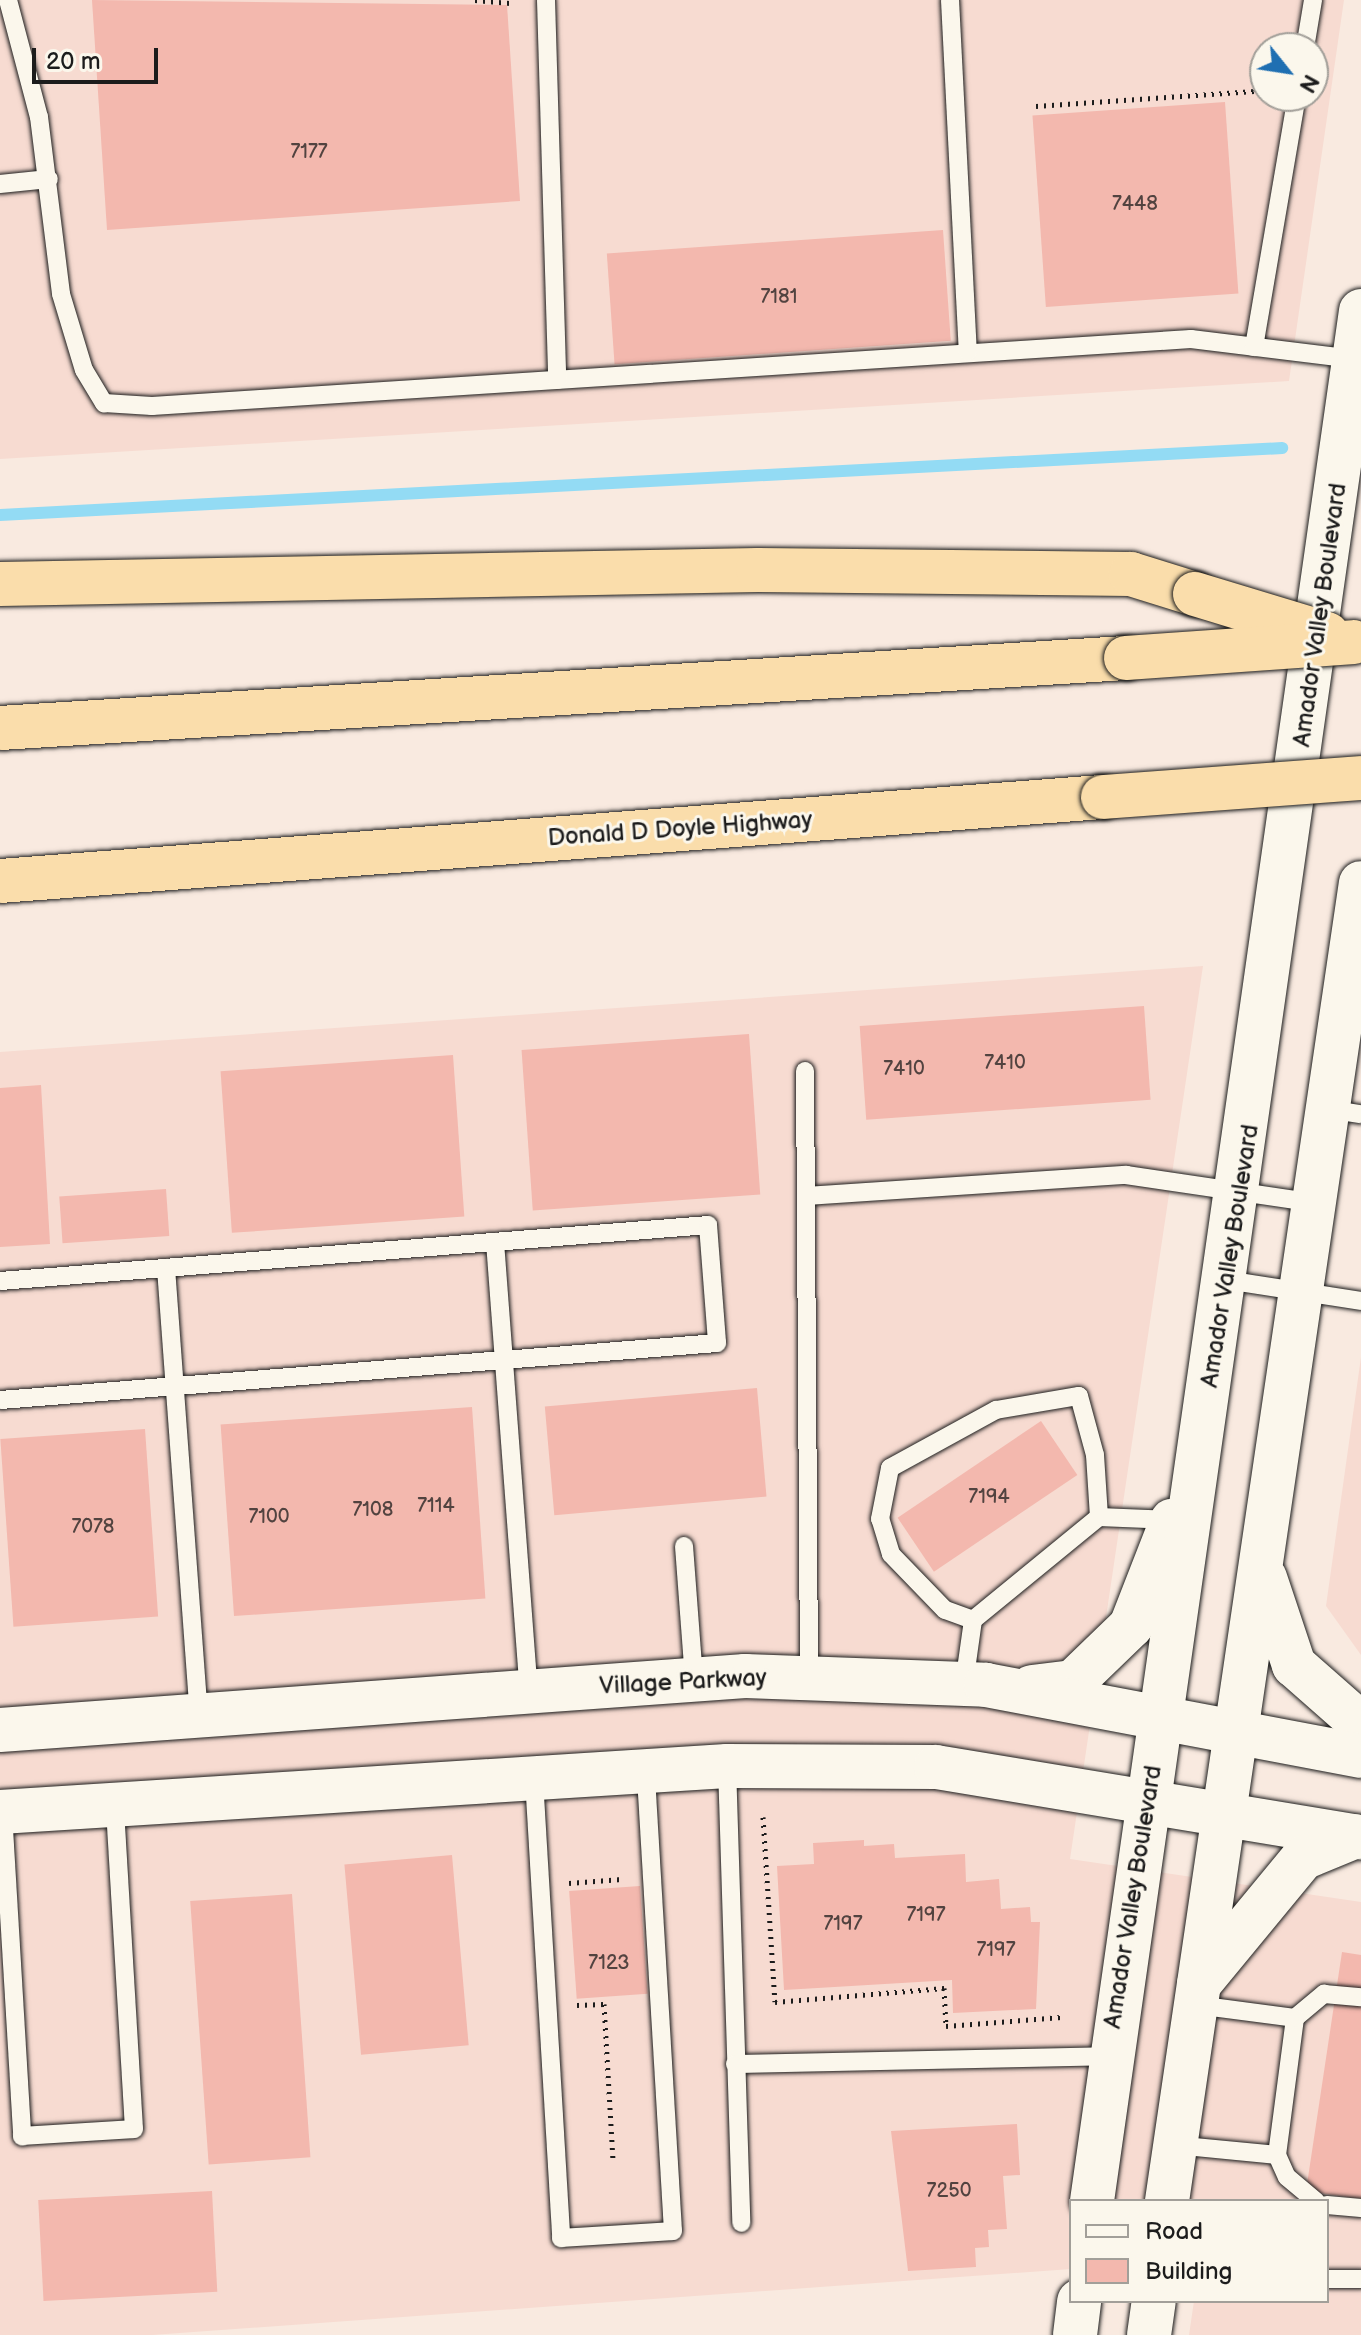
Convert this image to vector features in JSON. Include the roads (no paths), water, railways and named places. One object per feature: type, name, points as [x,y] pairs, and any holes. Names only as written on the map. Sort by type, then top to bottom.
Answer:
[{"type":"highway","points":[[0,584],[758,570],[1131,574],[1357,642]]},
{"type":"highway","points":[[0,728],[1357,642]]},
{"type":"highway","name":"Donald D Doyle Highway","points":[[0,881],[1361,778]]},
{"type":"street","name":"Amador Valley Boulevard","points":[[1092,2199],[1109,2056],[1239,1192],[1361,311]]},
{"type":"street","points":[[1167,2199],[1194,1997],[1238,1731],[1315,1203],[1344,1112],[1361,883]]},
{"type":"street","points":[[1011,1689],[1073,1682],[1131,1626],[1201,1444]]},
{"type":"street","points":[[1262,1569],[1294,1665],[1361,1724]]},
{"type":"street","name":"Village Parkway","points":[[0,1730],[694,1679],[809,1678],[964,1684],[1011,1689],[1161,1714],[1361,1756]]},
{"type":"street","points":[[1,1812],[727,1766],[936,1767],[1358,1836]]},
{"type":"street","points":[[1194,1997],[1303,1858],[1358,1836]]},
{"type":"street","points":[[1075,2335],[1079,2303]]},
{"type":"street","points":[[1149,2335],[1154,2303]]},
{"type":"lane","points":[[8,0],[49,179],[61,294],[84,370],[104,403],[557,380],[1191,339],[1354,359]]},
{"type":"lane","points":[[546,0],[557,380]]},
{"type":"lane","points":[[950,0],[968,352]]},
{"type":"lane","points":[[1308,32],[1313,0]]},
{"type":"lane","points":[[1254,347],[1294,112]]},
{"type":"lane","points":[[0,184],[49,179]]},
{"type":"lane","points":[[805,1071],[809,1678]]},
{"type":"lane","points":[[806,1196],[1126,1175],[1315,1203]]},
{"type":"lane","points":[[0,1281],[708,1225],[717,1343],[0,1400]]},
{"type":"lane","points":[[495,1242],[529,1691]]},
{"type":"lane","points":[[166,1268],[199,1715]]},
{"type":"lane","points":[[1226,1280],[1361,1301]]},
{"type":"lane","points":[[973,1620],[945,1610],[891,1554],[880,1519],[890,1468],[996,1410],[1079,1396],[1095,1455],[1099,1517]]},
{"type":"lane","points":[[964,1684],[973,1620],[1099,1517],[1172,1520]]},
{"type":"lane","points":[[684,1546],[694,1679]]},
{"type":"lane","points":[[727,1766],[741,2223]]},
{"type":"lane","points":[[534,1778],[561,2238],[673,2231],[646,1771]]},
{"type":"lane","points":[[1,1812],[22,2136],[134,2129],[115,1806]]},
{"type":"lane","points":[[1314,2199],[1287,2177],[1277,2155],[1295,2018],[1324,1994],[1361,1997]]},
{"type":"lane","points":[[1194,1997],[1295,2018]]},
{"type":"lane","points":[[735,2064],[1109,2056]]},
{"type":"lane","points":[[1174,2145],[1277,2155]]},
{"type":"lane","points":[[1329,2205],[1361,2208]]},
{"type":"lane","points":[[1329,2279],[1361,2279]]},
{"type":"waterway","points":[[0,515],[1282,448]]}]
